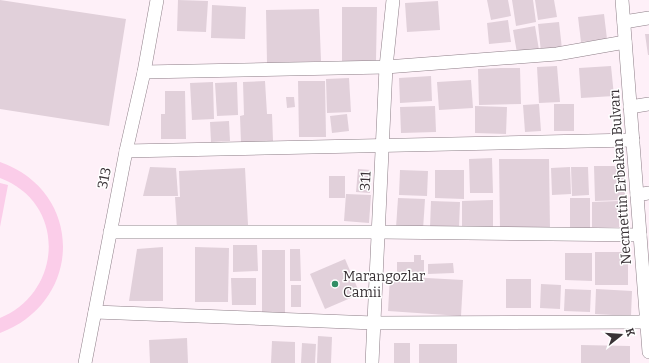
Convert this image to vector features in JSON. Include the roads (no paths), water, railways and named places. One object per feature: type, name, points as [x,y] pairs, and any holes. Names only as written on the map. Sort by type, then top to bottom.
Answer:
[{"type":"street","name":"313","points":[[85,363],[126,151],[144,72],[157,0]]},
{"type":"street","name":"311","points":[[372,363],[386,67],[393,0]]},
{"type":"street","name":"Necmettin Erbakan Bulvarı","points":[[622,0],[633,140],[643,194],[640,236],[646,268],[649,352]]},
{"type":"street","points":[[624,22],[649,18]]},
{"type":"street","points":[[144,72],[386,67],[557,54],[625,42]]},
{"type":"street","points":[[630,107],[649,104]]},
{"type":"street","points":[[126,151],[633,140]]},
{"type":"street","points":[[110,232],[378,232],[640,236]]},
{"type":"street","points":[[95,312],[374,323],[647,322]]},
{"type":"place","name":"Marangozlar Camii","points":[[335,284]]}]
